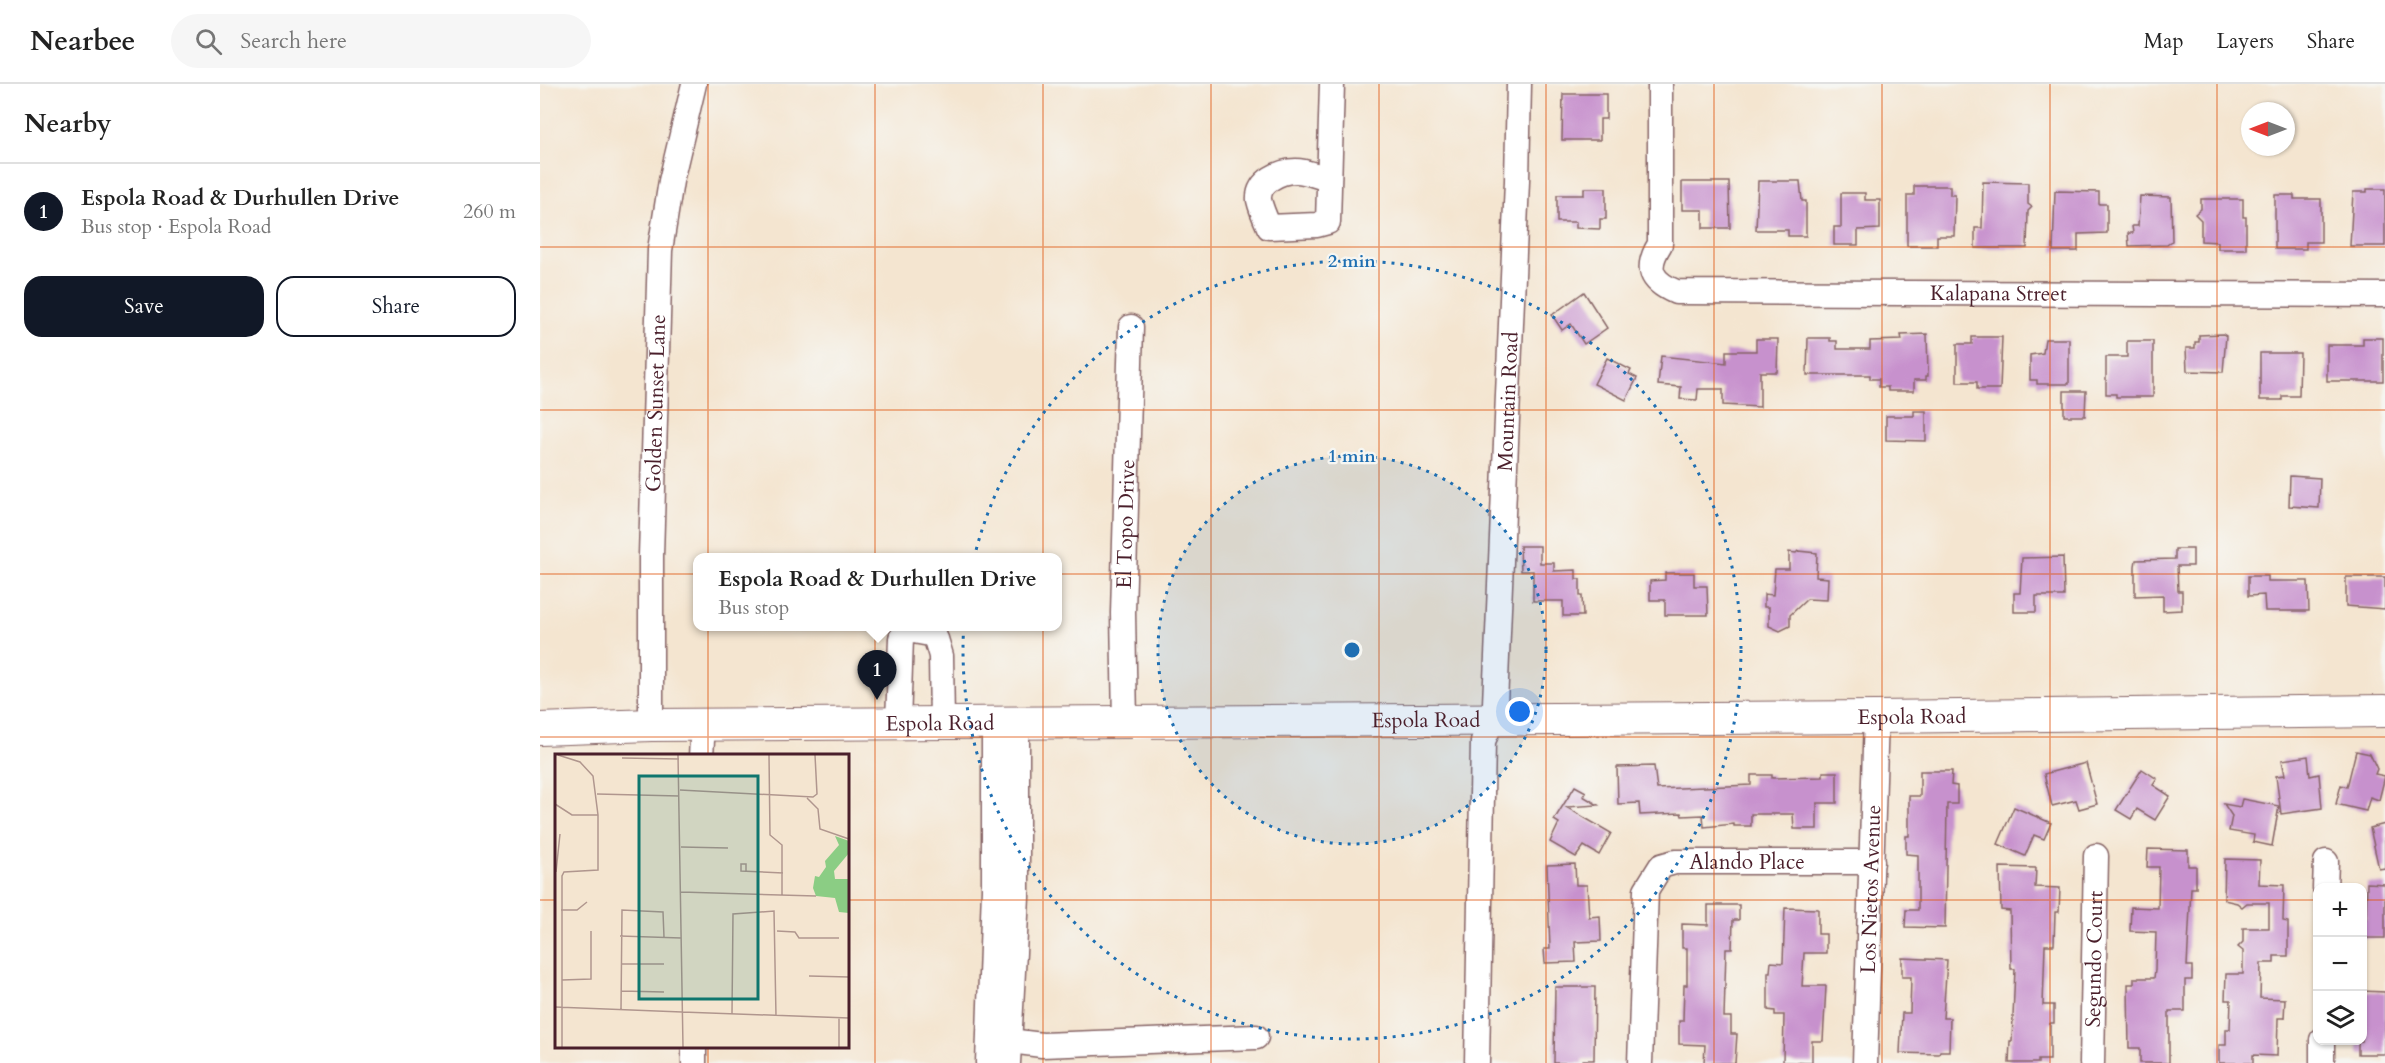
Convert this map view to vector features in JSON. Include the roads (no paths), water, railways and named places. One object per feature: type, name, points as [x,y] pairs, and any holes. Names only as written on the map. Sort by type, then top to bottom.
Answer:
[{"type":"main road","name":"Espola Road","points":[[540,729],[651,725],[702,740],[898,723],[1876,717],[2385,711]]},
{"type":"street","name":"Golden Sunset Lane","points":[[651,725],[651,556],[660,250],[671,181],[694,84]]},
{"type":"street","points":[[1329,179],[1332,84]]},
{"type":"street","name":"Mountain Road","points":[[1477,1063],[1484,741],[1493,718],[1516,205],[1519,84]]},
{"type":"street","name":"Kalapana Street","points":[[1660,84],[1660,244],[1652,257],[1651,271],[1660,285],[1676,292],[2385,295]]},
{"type":"street","name":"El Topo Drive","points":[[1125,722],[1123,613],[1131,327]]},
{"type":"street","points":[[898,723],[901,638],[907,631]]},
{"type":"street","points":[[914,631],[930,634],[939,646],[942,723]]},
{"type":"street","name":"Los Nietos Avenue","points":[[1865,1063],[1876,717]]},
{"type":"street","points":[[1005,722],[1017,897],[1009,1052],[1042,1045],[1256,1037]]},
{"type":"street","points":[[988,1063],[994,889],[1005,722]]},
{"type":"street","name":"Segundo Court","points":[[2092,1063],[2096,856]]},
{"type":"street","name":"Alando Place","points":[[1640,1063],[1646,890],[1661,866],[1675,862],[1872,862]]},
{"type":"street","points":[[2325,883],[2326,862]]},
{"type":"street","points":[[2322,1045],[2322,1063]]},
{"type":"place","name":"Espola Road & Durhullen Drive","points":[[877,700]]}]
